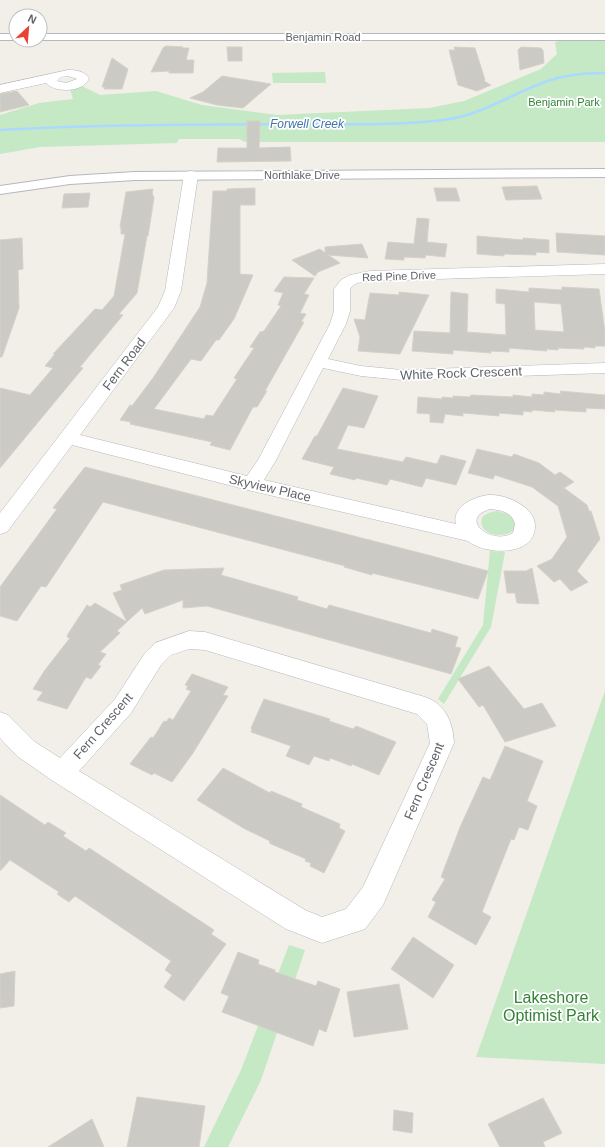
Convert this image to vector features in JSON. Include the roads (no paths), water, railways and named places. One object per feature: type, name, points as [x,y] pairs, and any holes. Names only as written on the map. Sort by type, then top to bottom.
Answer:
[{"type":"street","name":"Benjamin Road","points":[[48,37],[605,37]]},
{"type":"street","points":[[0,89],[52,78]]},
{"type":"street","name":"Northlake Drive","points":[[0,190],[83,179],[135,176],[605,173]]},
{"type":"street","name":"Fern Road","points":[[0,527],[166,308],[173,291],[191,175]]},
{"type":"street","name":"Red Pine Drive","points":[[252,484],[267,460],[338,324],[342,311],[342,289],[346,283],[355,278],[605,268]]},
{"type":"street","name":"White Rock Crescent","points":[[318,362],[361,371],[402,375],[605,368]]},
{"type":"street","name":"Skyview Place","points":[[68,438],[252,484],[472,534]]},
{"type":"street","name":"Fern Crescent","points":[[0,722],[26,749],[62,773],[296,920],[322,930],[355,920],[373,896],[442,743],[441,726],[435,714],[425,707],[205,640],[189,640],[163,649],[153,659],[137,686],[122,706],[62,773]]},
{"type":"waterway","name":"Forwell Creek","points":[[0,130],[108,126],[367,124],[425,122],[467,115],[540,84],[558,78],[605,73]]},
{"type":"park label","name":"Benjamin Park","points":[[564,102]]},
{"type":"park label","name":"Lakeshore Optimist Park","points":[[551,1006]]}]
